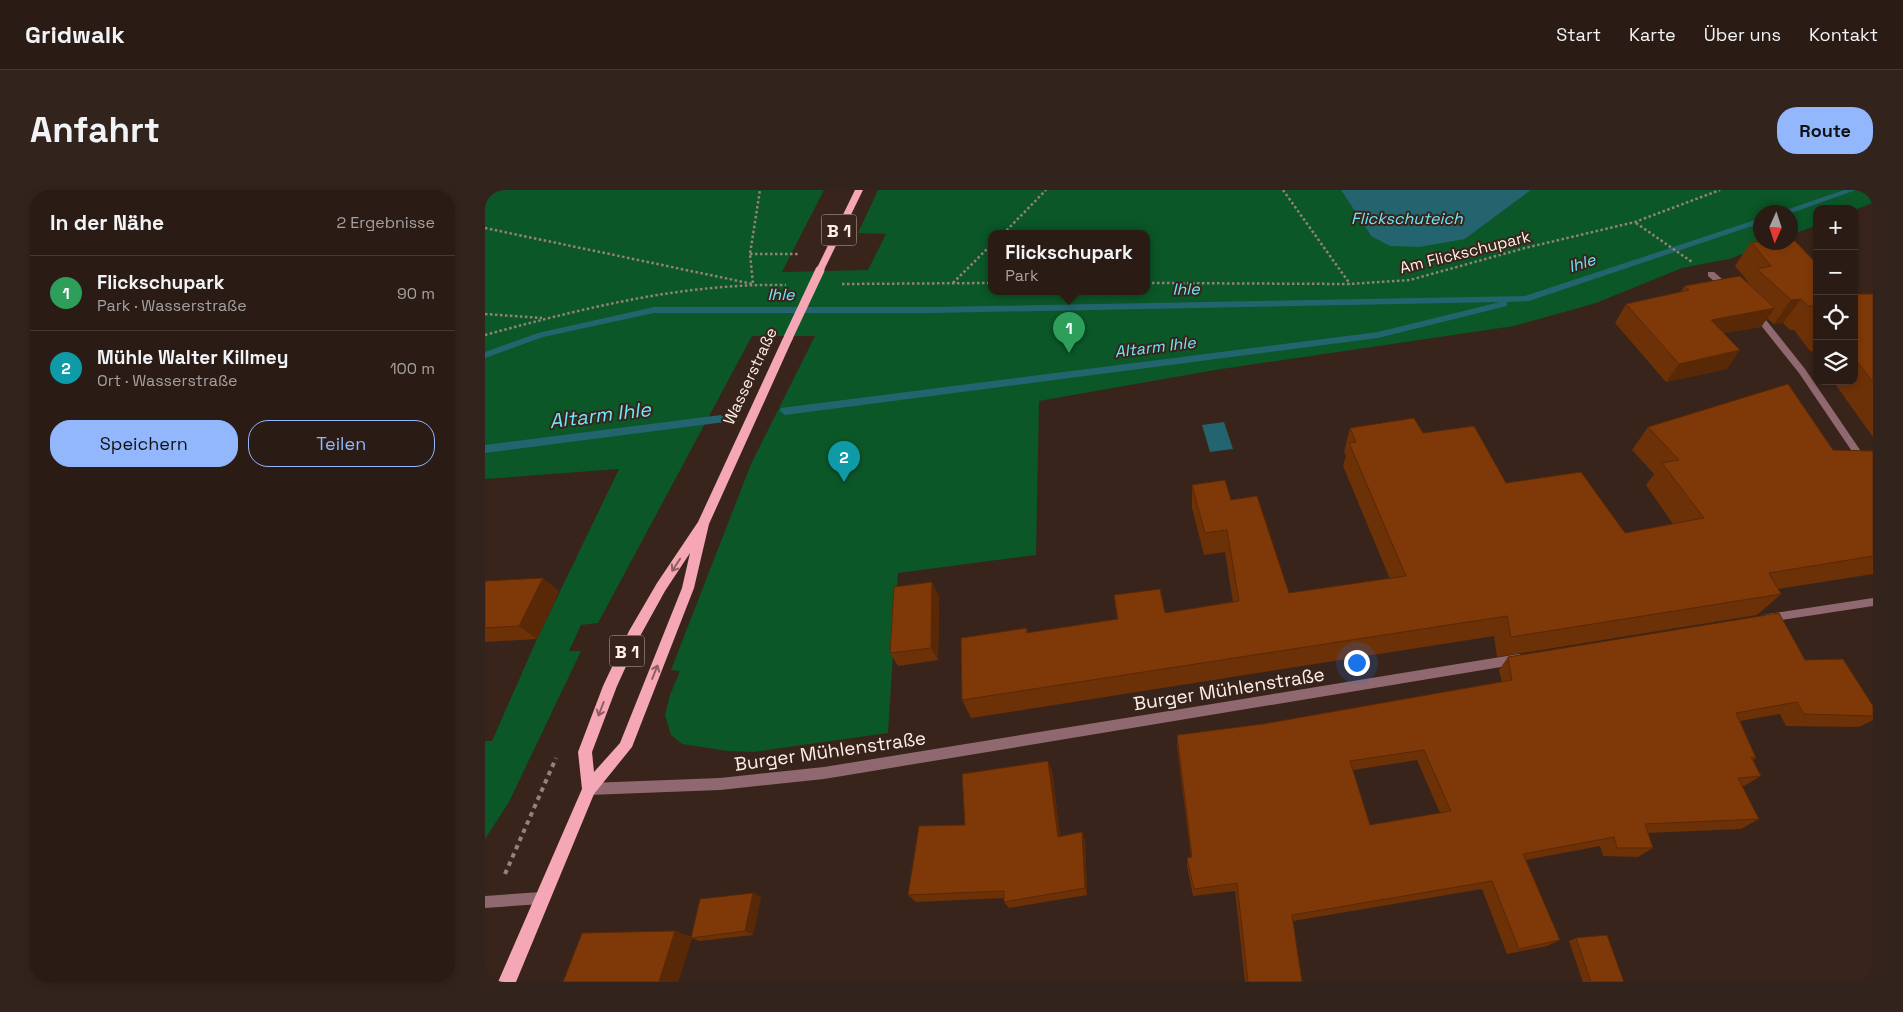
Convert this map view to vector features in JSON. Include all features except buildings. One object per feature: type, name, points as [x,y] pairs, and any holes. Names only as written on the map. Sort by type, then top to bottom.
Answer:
[{"type":"main road","name":"Wasserstraße","points":[[589,789],[585,752],[610,686],[634,634],[661,588],[703,524],[788,338],[859,190]]},
{"type":"main road","name":"Wasserstraße","points":[[507,982],[541,898],[589,789],[625,747],[688,588],[703,524]]},
{"type":"street","points":[[1711,274],[1732,293]]},
{"type":"street","points":[[1747,305],[1774,333],[1873,476]]},
{"type":"street","points":[[1757,620],[1873,602]]},
{"type":"street","name":"Burger Mühlenstraße","points":[[589,789],[720,784],[824,773],[1531,657]]},
{"type":"street","points":[[485,902],[541,898]]},
{"type":"path","points":[[753,284],[750,254],[760,190]]},
{"type":"path","points":[[1007,230],[1046,190]]},
{"type":"path","points":[[1283,190],[1350,284]]},
{"type":"path","name":"Am Flickschupark","points":[[1150,283],[1350,284],[1410,280],[1525,248],[1635,222],[1720,190]]},
{"type":"path","points":[[1635,222],[1693,262]]},
{"type":"path","points":[[485,228],[753,284]]},
{"type":"path","points":[[953,283],[988,248]]},
{"type":"path","points":[[750,254],[828,253]]},
{"type":"path","points":[[839,284],[988,283]]},
{"type":"path","points":[[485,335],[545,319],[649,296],[753,284],[791,285]]},
{"type":"path","points":[[485,314],[545,319]]},
{"type":"green space","points":[[485,190],[824,190],[782,272],[868,270],[886,234],[858,233],[878,190],[1341,190],[1371,236],[1465,239],[1531,190],[1873,190],[1873,203],[1858,209],[1858,205],[1813,205],[1813,227],[1798,232],[1798,205],[1753,205],[1753,250],[1729,259],[1682,268],[1596,303],[1514,326],[1215,370],[1039,401],[1036,555],[898,573],[888,733],[753,752],[728,751],[682,744],[671,735],[665,715],[670,695],[680,671],[671,670],[751,464],[815,336],[752,336],[598,623],[581,625],[569,651],[581,651],[509,802],[485,839],[485,741],[492,741],[537,639],[619,469],[485,479]]},
{"type":"water","name":"Flickschuteich","points":[[1341,190],[1531,190],[1465,239],[1419,247],[1390,246],[1371,236]]},
{"type":"water","points":[[1224,422],[1233,449],[1210,452],[1202,425]]},
{"type":"waterway","name":"Ihle","points":[[1798,207],[1852,190]]},
{"type":"waterway","name":"Ihle","points":[[485,355],[541,335],[654,310],[933,310],[1526,299],[1753,223]]},
{"type":"waterway","name":"Altarm Ihle","points":[[785,411],[1378,335],[1504,304]]},
{"type":"waterway","name":"Altarm Ihle","points":[[485,449],[721,419]]},
{"type":"place","name":"Flickschupark","points":[[1069,353]]},
{"type":"place","name":"Mühle Walter Killmey","points":[[844,482]]}]
